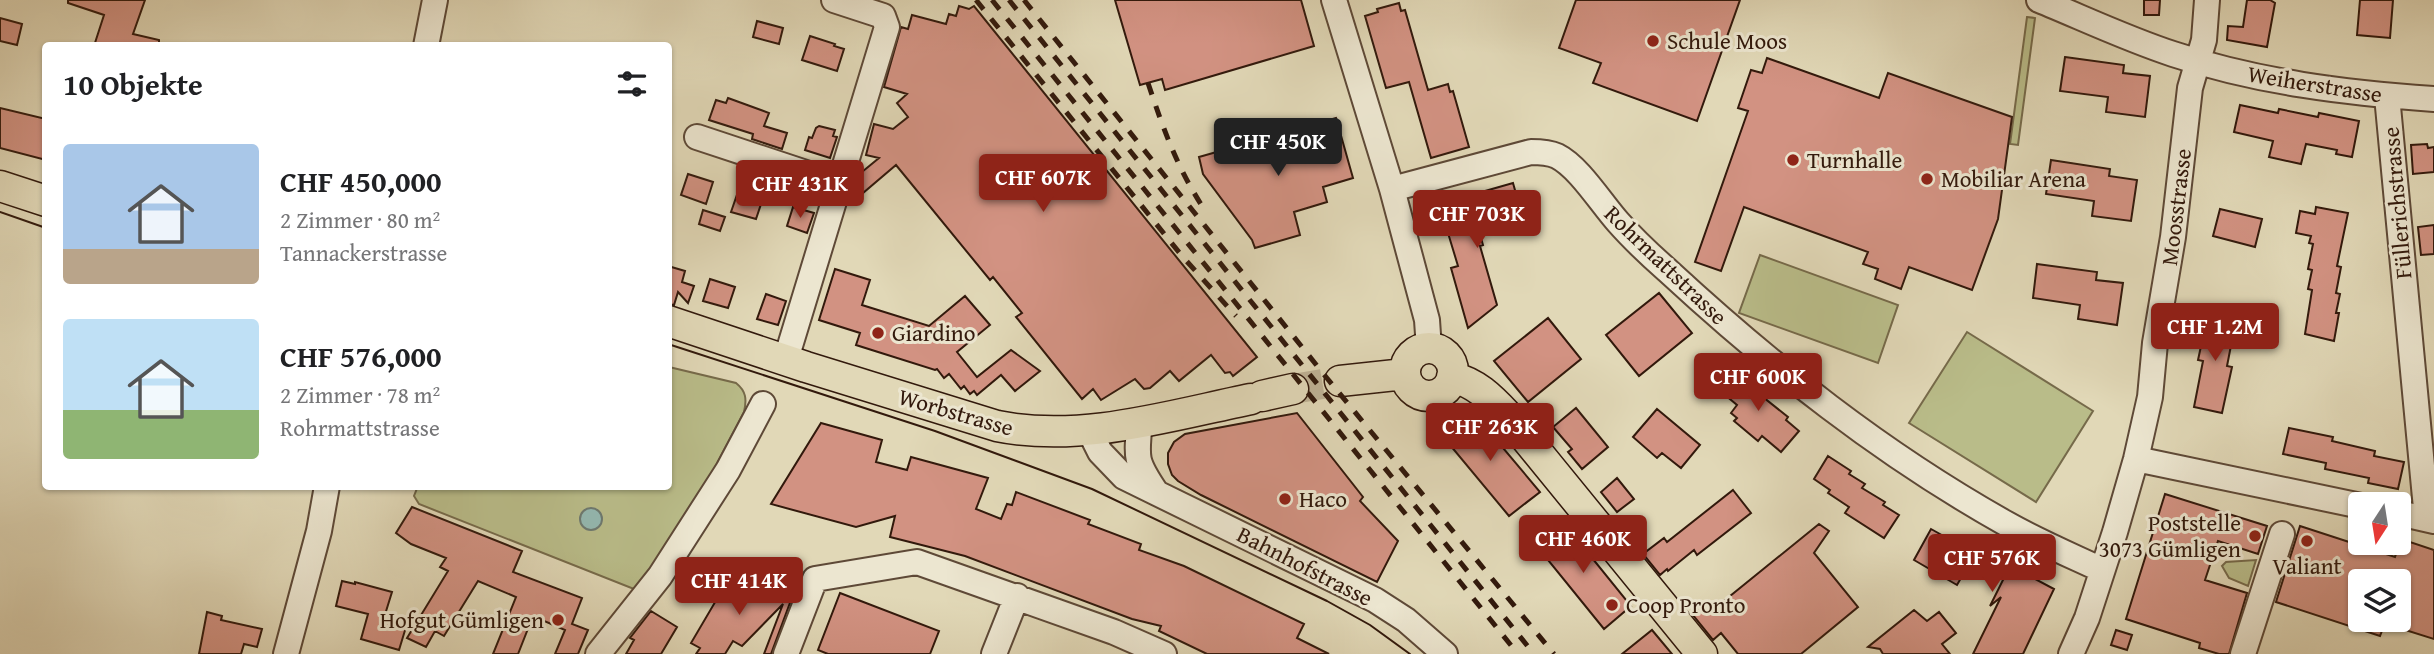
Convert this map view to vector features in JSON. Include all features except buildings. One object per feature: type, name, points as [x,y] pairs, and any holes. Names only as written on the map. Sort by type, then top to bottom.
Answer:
[{"type":"main road","points":[[0,186],[42,200]]},
{"type":"main road","name":"Worbstrasse","points":[[672,322],[997,426],[1025,431],[1089,430],[1293,389]]},
{"type":"main road","points":[[1429,349],[1442,352],[1447,357],[1451,363],[1452,377],[1450,384],[1440,394],[1426,396],[1418,394],[1409,386],[1405,373],[1409,359],[1421,350],[1429,349]]},
{"type":"main road","points":[[1340,381],[1405,373]]},
{"type":"main road","points":[[1452,377],[1482,390],[1507,415],[1702,654]]},
{"type":"street","points":[[427,42],[435,0]]},
{"type":"street","points":[[786,359],[887,27],[883,16],[834,0]]},
{"type":"street","points":[[1334,0],[1392,189],[1427,320],[1429,349]]},
{"type":"street","name":"Weiherstrasse","points":[[2039,0],[2147,44],[2197,61],[2322,89],[2434,99]]},
{"type":"street","name":"Moosstrasse","points":[[2071,654],[2087,618],[2102,570],[2136,459],[2150,397],[2155,342],[2174,237],[2190,88],[2204,40],[2207,0]]},
{"type":"street","name":"Füllerichstrasse","points":[[2387,96],[2431,520],[2412,516]]},
{"type":"street","points":[[697,137],[839,184]]},
{"type":"street","name":"Rohrmattstrasse","points":[[1392,189],[1531,152],[1545,152],[1557,156],[1568,164],[1618,222],[1666,270],[1824,406],[1945,488],[2008,525],[2102,570]]},
{"type":"street","points":[[598,654],[660,576],[728,470],[762,404]]},
{"type":"street","points":[[1140,421],[1136,452],[1138,462],[1156,492]]},
{"type":"street","name":"Bahnhofstrasse","points":[[1089,430],[1100,452],[1115,471],[1124,477],[1375,600],[1406,620],[1445,654]]},
{"type":"street","points":[[2136,459],[2348,503]]},
{"type":"street","points":[[286,654],[319,531],[326,490]]},
{"type":"street","points":[[2243,654],[2282,534]]},
{"type":"street","points":[[786,654],[815,579],[917,562],[1114,632],[1164,654]]},
{"type":"street","points":[[994,654],[1017,596]]},
{"type":"green space","points":[[2027,17],[2035,18],[2018,145],[2010,144]]},
{"type":"green space","points":[[1760,255],[1898,305],[1878,363],[1739,313]]},
{"type":"green space","points":[[1967,332],[2093,411],[2036,502],[1909,423]]},
{"type":"green space","points":[[672,368],[736,383],[744,392],[744,412],[692,511],[639,591],[419,504],[414,496],[416,490],[672,490]]},
{"type":"green space","points":[[2256,560],[2248,586],[2229,578],[2222,566],[2226,562]]},
{"type":"water","points":[[587,508],[595,508],[602,515],[602,523],[595,530],[587,530],[580,523],[580,515]]},
{"type":"tunnel","points":[[1293,389],[1340,381]]},
{"type":"tram line","points":[[0,212],[42,227]]},
{"type":"tram line","points":[[672,345],[935,431],[1092,489],[1327,601],[1370,625],[1410,654]]},
{"type":"railway","points":[[976,0],[1182,256],[1236,316]]},
{"type":"railway","points":[[992,0],[1518,654]]},
{"type":"railway","points":[[1009,0],[1534,654]]},
{"type":"railway","points":[[1024,0],[1326,377],[1554,654]]},
{"type":"railway","points":[[1148,83],[1172,150],[1206,212]]},
{"type":"place","name":"Schule Moos","points":[[1653,41]]},
{"type":"place","name":"Turnhalle","points":[[1793,160]]},
{"type":"place","name":"Mobiliar Arena","points":[[1927,179]]},
{"type":"place","name":"Giardino","points":[[878,333]]},
{"type":"place","name":"Haco","points":[[1285,499]]},
{"type":"place","name":"Poststelle 3073 Gümligen","points":[[2255,536]]},
{"type":"place","name":"Valiant","points":[[2307,541]]},
{"type":"place","name":"Coop Pronto","points":[[1612,605]]},
{"type":"place","name":"Hofgut Gümligen","points":[[558,620]]}]
